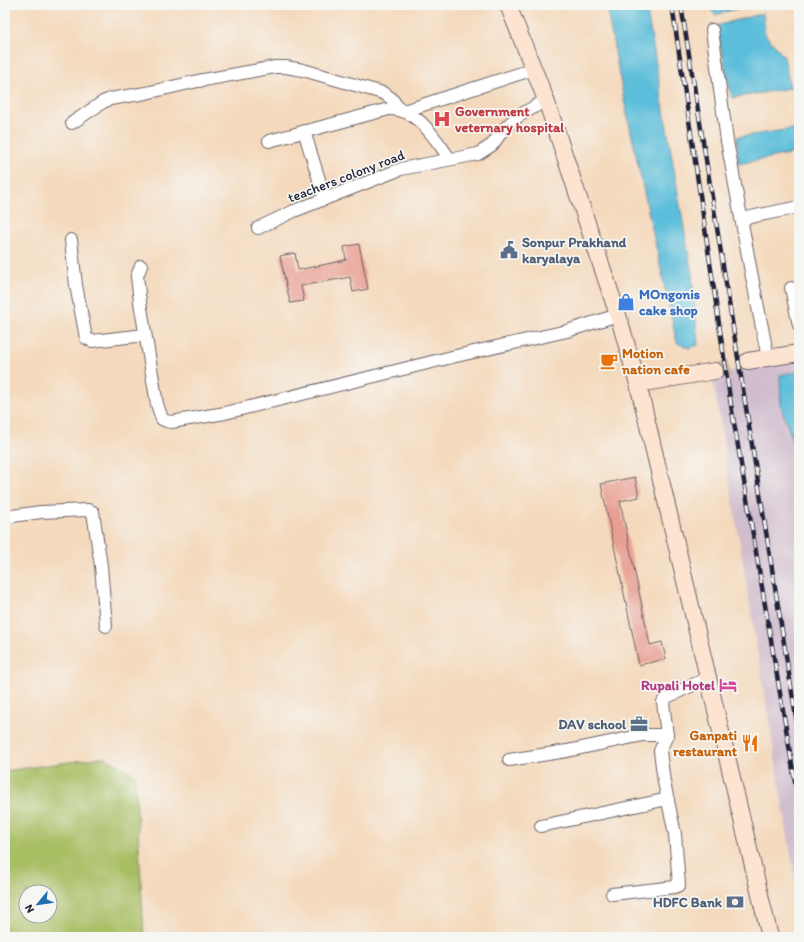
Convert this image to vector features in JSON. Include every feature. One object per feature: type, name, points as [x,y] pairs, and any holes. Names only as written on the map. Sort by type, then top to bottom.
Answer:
[{"type":"main road","points":[[508,5],[546,100],[618,315],[638,384],[770,937]]},
{"type":"main road","points":[[748,361],[799,353]]},
{"type":"main road","points":[[638,384],[715,371]]},
{"type":"street","points":[[712,30],[727,140],[768,358]]},
{"type":"street","points":[[72,123],[103,102],[113,98],[146,93],[198,81],[281,67],[303,70],[383,92],[402,110],[418,119],[430,132],[450,159]]},
{"type":"street","points":[[269,141],[304,130],[389,109],[402,110],[534,69]]},
{"type":"street","name":"teachers colony road","points":[[258,228],[325,199],[401,169],[415,165],[478,154],[492,145],[503,130],[517,117],[546,100]]},
{"type":"street","points":[[304,130],[325,199]]},
{"type":"street","points":[[741,219],[799,208]]},
{"type":"street","points":[[71,240],[76,285],[86,338],[92,342],[146,335]]},
{"type":"street","points":[[141,266],[137,276],[160,415],[162,419],[171,422],[225,413],[456,356],[567,331],[618,315]]},
{"type":"street","points":[[791,288],[799,325]]},
{"type":"street","points":[[5,516],[41,512],[88,510],[93,512],[101,566],[106,626]]},
{"type":"street","points":[[612,894],[676,887],[679,885],[675,834],[664,782],[660,751],[667,735],[663,705],[665,698],[708,678]]},
{"type":"street","points":[[509,760],[567,751],[643,735],[667,735]]},
{"type":"street","points":[[541,826],[668,799]]},
{"type":"shaded area","points":[[799,359],[799,904],[712,374]]},
{"type":"green space","points":[[105,757],[135,775],[144,937],[5,937],[5,771]]},
{"type":"water","points":[[606,5],[646,5],[692,275],[698,345],[689,348],[677,343],[624,100]]},
{"type":"water","points":[[708,5],[750,5],[715,15]]},
{"type":"water","points":[[763,13],[765,34],[784,57],[790,88],[732,98],[716,26]]},
{"type":"water","points":[[799,128],[799,152],[738,164],[737,137]]},
{"type":"water","points":[[799,372],[799,460],[781,406],[780,375]]},
{"type":"building","points":[[359,244],[368,289],[353,292],[350,277],[301,286],[304,301],[290,303],[280,256],[295,253],[298,270],[346,260],[344,247]]},
{"type":"building","points":[[635,477],[639,497],[620,501],[650,645],[662,642],[666,659],[639,665],[601,484]]},
{"type":"tunnel","points":[[715,371],[748,361]]},
{"type":"railway","points":[[672,5],[731,405],[799,805]]},
{"type":"railway","points":[[681,5],[799,736]]},
{"type":"place","name":"Government veternary hospital","points":[[442,119]]},
{"type":"place","name":"Sonpur Prakhand karyalaya","points":[[509,250]]},
{"type":"place","name":"MOngonis cake shop","points":[[626,302]]},
{"type":"place","name":"Motion nation cafe","points":[[609,361]]},
{"type":"place","name":"Rupali Hotel","points":[[728,685]]},
{"type":"place","name":"DAV school","points":[[639,724]]},
{"type":"place","name":"Ganpati restaurant","points":[[750,743]]},
{"type":"place","name":"HDFC Bank","points":[[735,902]]}]
